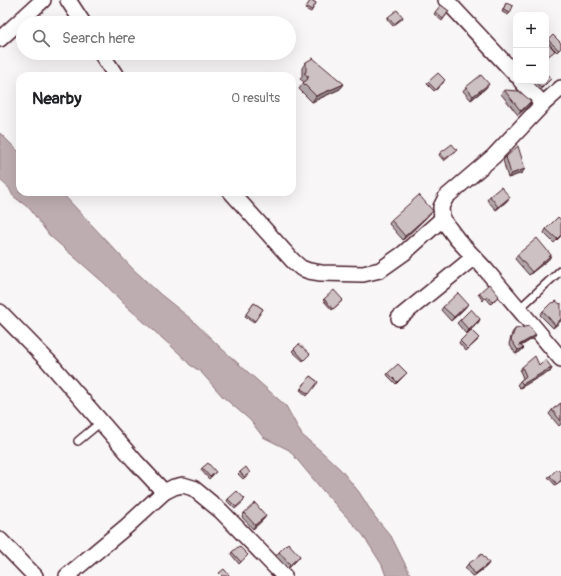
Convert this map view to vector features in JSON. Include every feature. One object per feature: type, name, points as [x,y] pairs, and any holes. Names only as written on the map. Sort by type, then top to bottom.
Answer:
[{"type":"street","points":[[25,16],[43,0]]},
{"type":"street","points":[[68,0],[78,16]]},
{"type":"street","points":[[446,0],[513,72]]},
{"type":"street","points":[[0,39],[16,24]]},
{"type":"street","points":[[106,60],[113,72]]},
{"type":"street","points":[[524,84],[543,104]]},
{"type":"street","points":[[561,88],[543,104],[494,156],[446,197],[441,207],[442,219],[457,239],[561,359]]},
{"type":"street","points":[[235,196],[293,261],[308,272],[321,274],[363,274],[380,270],[404,253],[442,219]]},
{"type":"street","points":[[399,318],[474,257]]},
{"type":"street","points":[[0,312],[49,362],[135,462],[164,492]]},
{"type":"street","points":[[67,576],[127,526],[164,492],[174,487],[183,485],[193,488],[221,511],[284,576]]},
{"type":"street","points":[[0,540],[35,576]]},
{"type":"lane","points":[[519,309],[561,270]]},
{"type":"lane","points":[[78,441],[101,422]]},
{"type":"shaded area","points":[[0,133],[16,149],[16,196],[65,196],[132,268],[160,294],[191,319],[286,406],[302,435],[341,470],[359,492],[375,517],[391,536],[411,576],[386,576],[382,565],[363,535],[289,450],[263,437],[250,420],[223,397],[200,371],[190,365],[180,354],[126,306],[104,283],[49,235],[30,209],[13,196],[9,188],[0,180]]},
{"type":"building","points":[[311,0],[316,3],[312,10],[306,7]]},
{"type":"building","points":[[506,3],[513,6],[510,13],[503,10]]},
{"type":"building","points":[[441,5],[449,11],[443,19],[435,12]]},
{"type":"building","points":[[397,10],[403,17],[394,24],[388,17]]},
{"type":"building","points":[[553,35],[561,43],[561,48],[559,50],[549,41]]},
{"type":"building","points":[[549,44],[555,51],[549,56]]},
{"type":"building","points":[[313,58],[344,84],[316,96],[303,83],[308,79],[307,77],[309,77],[304,73],[306,72],[306,62]]},
{"type":"building","points":[[438,73],[445,80],[436,90],[428,82]]},
{"type":"building","points":[[481,75],[489,84],[473,96],[466,87]]},
{"type":"building","points":[[538,84],[545,84],[541,88]]},
{"type":"building","points":[[504,90],[519,91],[531,101],[521,111]]},
{"type":"building","points":[[452,144],[457,150],[445,159],[440,153]]},
{"type":"building","points":[[518,146],[525,169],[511,174],[506,157]]},
{"type":"building","points":[[501,187],[510,197],[498,207],[490,196]]},
{"type":"building","points":[[419,195],[433,211],[405,236],[391,220]]},
{"type":"building","points":[[558,217],[561,220],[561,235],[557,239],[546,229]]},
{"type":"building","points":[[537,238],[551,255],[532,272],[517,255]]},
{"type":"building","points":[[489,284],[499,296],[492,302],[488,297],[484,299],[479,293]]},
{"type":"building","points":[[334,290],[343,300],[333,309],[324,299]]},
{"type":"building","points":[[458,293],[468,304],[454,317],[443,307]]},
{"type":"building","points":[[556,301],[560,304],[561,303],[561,319],[555,325],[543,311],[552,302],[554,303]]},
{"type":"building","points":[[254,303],[263,309],[255,321],[246,314]]},
{"type":"building","points":[[471,309],[480,319],[469,330],[460,320]]},
{"type":"building","points":[[529,326],[536,335],[519,345],[524,348],[518,350],[511,340],[515,329]]},
{"type":"building","points":[[471,330],[479,338],[468,349],[460,341]]},
{"type":"building","points":[[299,344],[310,354],[304,360],[294,349]]},
{"type":"building","points":[[535,356],[539,365],[545,359],[552,368],[523,384],[520,381],[526,376],[522,367]]},
{"type":"building","points":[[398,364],[407,373],[397,382],[388,373]]},
{"type":"building","points":[[310,376],[318,382],[309,394],[301,389]]},
{"type":"building","points":[[561,403],[561,421],[552,410]]},
{"type":"building","points":[[208,463],[216,472],[210,477],[202,468]]},
{"type":"building","points":[[246,467],[250,473],[244,477],[240,472]]},
{"type":"building","points":[[557,469],[561,473],[561,480],[557,484],[550,476]]},
{"type":"building","points":[[237,491],[245,499],[236,507],[228,499]]},
{"type":"building","points":[[255,503],[266,516],[255,525],[244,513]]},
{"type":"building","points":[[288,543],[300,556],[290,565],[279,552]]},
{"type":"building","points":[[239,546],[248,555],[241,562],[232,552]]},
{"type":"building","points":[[482,554],[489,563],[475,574],[468,564]]},
{"type":"building","points":[[224,569],[229,576],[222,576],[219,573]]}]
